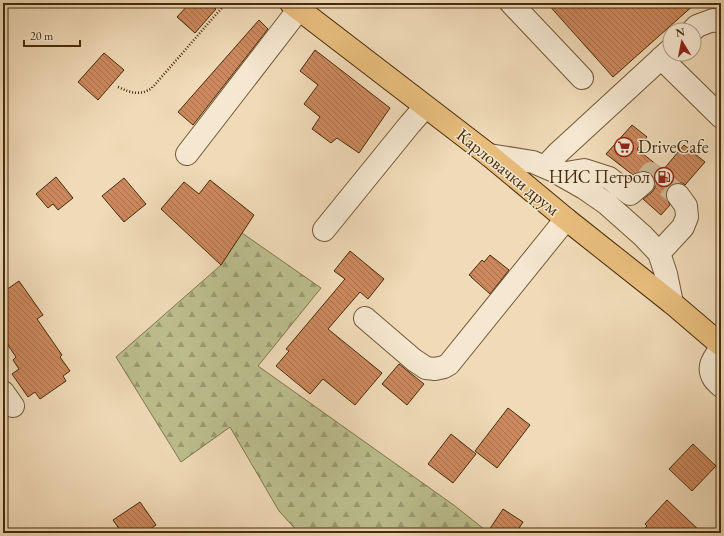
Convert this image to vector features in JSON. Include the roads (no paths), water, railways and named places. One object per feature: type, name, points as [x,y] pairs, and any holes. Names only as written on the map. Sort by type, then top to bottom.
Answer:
[{"type":"main road","name":"Карловачки друм","points":[[298,5],[489,155],[566,219],[672,303],[721,346]]},
{"type":"lane","points":[[512,3],[582,78]]},
{"type":"lane","points":[[187,154],[298,5]]},
{"type":"lane","points":[[702,24],[713,20],[721,22]]},
{"type":"lane","points":[[552,170],[558,153],[662,58]]},
{"type":"lane","points":[[673,62],[721,117]]},
{"type":"lane","points":[[324,230],[410,124],[426,107]]},
{"type":"lane","points":[[489,155],[533,162],[552,170],[584,188],[606,204],[659,252],[666,274],[672,303]]},
{"type":"lane","points":[[552,170],[584,170],[609,178],[630,194],[642,183]]},
{"type":"lane","points":[[659,252],[683,227],[687,217],[686,206],[678,195]]},
{"type":"lane","points":[[365,318],[414,360],[426,368],[436,369],[444,367],[449,364],[566,219]]},
{"type":"lane","points":[[721,346],[712,362],[710,370],[714,379],[721,386]]},
{"type":"tunnel","points":[[643,183],[651,173],[678,195]]},
{"type":"place","name":"DriveCafe","points":[[624,147]]},
{"type":"place","name":"НИС Петрол","points":[[664,177]]}]
